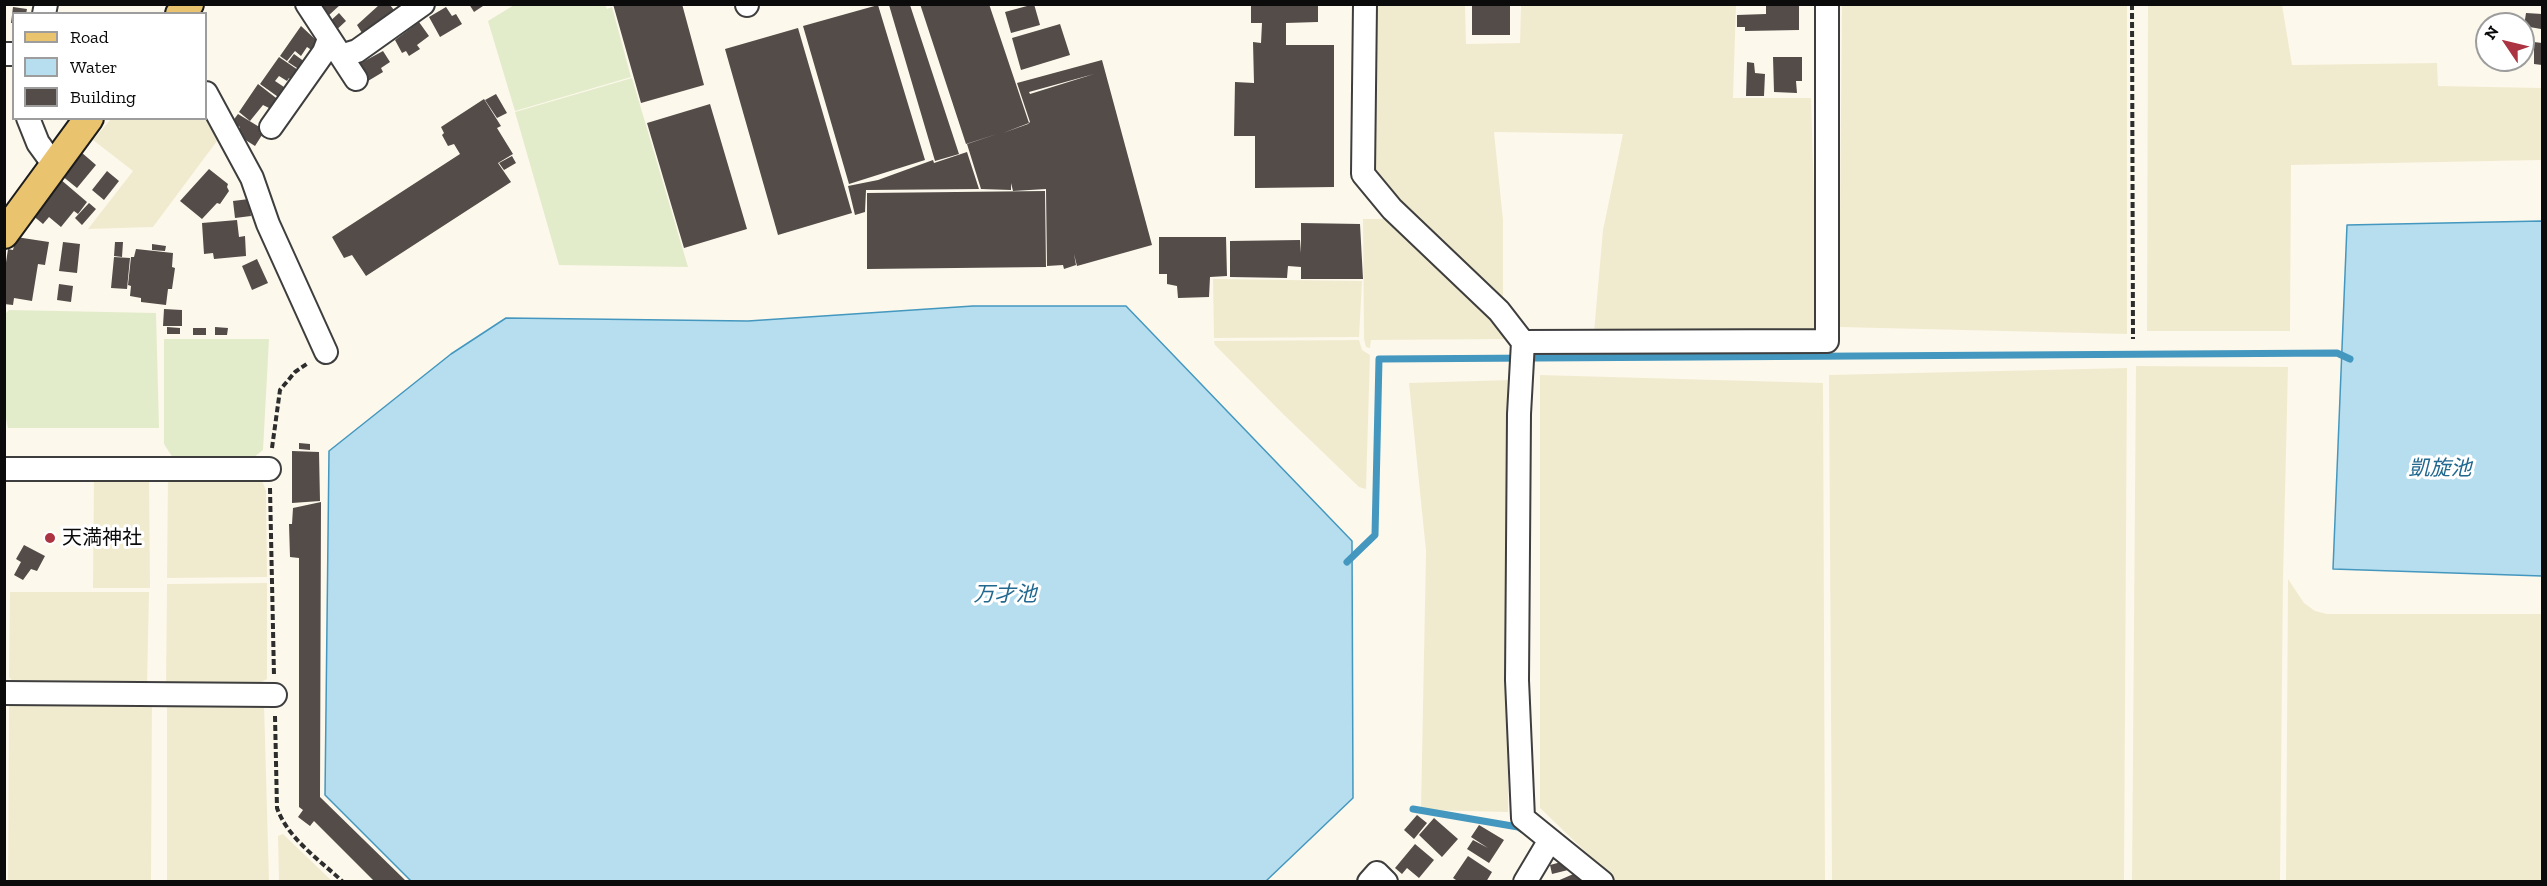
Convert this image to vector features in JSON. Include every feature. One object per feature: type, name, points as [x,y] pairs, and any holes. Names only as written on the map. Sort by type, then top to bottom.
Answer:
[{"type":"main road","points":[[4,234],[88,120]]},
{"type":"street","points":[[307,4],[356,79]]},
{"type":"street","points":[[272,127],[324,52],[335,48],[357,51],[423,4]]},
{"type":"street","points":[[1365,4],[1363,174],[1392,209],[1499,311],[1522,342],[1519,414],[1517,680],[1523,818],[1602,882]]},
{"type":"street","points":[[1522,342],[1827,341],[1827,4]]},
{"type":"street","points":[[207,95],[252,178],[268,224],[326,352]]},
{"type":"street","points":[[29,120],[39,143],[54,165]]},
{"type":"street","points":[[4,469],[269,469]]},
{"type":"street","points":[[4,693],[275,695]]},
{"type":"street","points":[[1525,882],[1550,840]]},
{"type":"street","points":[[1369,882],[1377,873],[1386,882]]},
{"type":"path","points":[[2132,4],[2133,339]]},
{"type":"path","points":[[326,352],[295,372],[280,390],[269,469],[277,808],[282,822],[290,833],[344,882]]},
{"type":"shaded area","points":[[1370,5],[1465,5],[1466,44],[1520,43],[1521,5],[1736,5],[1733,98],[1811,98],[1818,331],[1594,332],[1603,230],[1623,134],[1494,132],[1503,220],[1503,304],[1384,190],[1372,173]]},
{"type":"shaded area","points":[[1842,5],[2127,5],[2127,334],[1839,327]]},
{"type":"shaded area","points":[[2148,5],[2282,5],[2292,65],[2437,63],[2438,86],[2542,88],[2542,160],[2291,165],[2290,331],[2147,331]]},
{"type":"shaded area","points":[[207,114],[220,137],[153,227],[88,229],[133,171],[93,140],[110,120],[207,120]]},
{"type":"shaded area","points":[[1363,219],[1393,219],[1457,278],[1509,339],[1371,340],[1370,348],[1366,347],[1364,339]]},
{"type":"shaded area","points":[[1213,279],[1362,281],[1359,337],[1214,338]]},
{"type":"shaded area","points":[[1359,340],[1362,350],[1370,355],[1366,489],[1359,487],[1282,413],[1215,345],[1214,341]]},
{"type":"shaded area","points":[[2136,366],[2288,367],[2280,881],[2132,881]]},
{"type":"shaded area","points":[[2127,368],[2124,881],[1832,881],[1829,375]]},
{"type":"shaded area","points":[[1540,375],[1823,383],[1825,881],[1616,881],[1540,808]]},
{"type":"shaded area","points":[[1510,380],[1508,812],[1421,810],[1426,551],[1409,383]]},
{"type":"shaded area","points":[[94,473],[149,473],[150,588],[93,588]]},
{"type":"shaded area","points":[[168,474],[262,480],[266,491],[267,577],[167,578]]},
{"type":"shaded area","points":[[2288,579],[2304,603],[2315,611],[2327,614],[2542,614],[2542,881],[2286,881]]},
{"type":"shaded area","points":[[267,583],[267,679],[258,684],[166,686],[167,584]]},
{"type":"shaded area","points":[[10,592],[149,592],[147,685],[15,684],[9,677]]},
{"type":"shaded area","points":[[9,699],[152,701],[151,881],[8,882]]},
{"type":"shaded area","points":[[264,703],[269,881],[167,881],[167,704]]},
{"type":"shaded area","points":[[283,834],[332,881],[279,881],[278,836]]},
{"type":"green space","points":[[605,4],[607,9],[612,7],[631,77],[515,111],[488,21],[514,5]]},
{"type":"green space","points":[[632,78],[688,267],[559,265],[515,112]]},
{"type":"green space","points":[[9,310],[156,313],[159,428],[8,428],[4,400],[4,371],[6,313]]},
{"type":"green space","points":[[164,339],[269,339],[263,450],[253,458],[173,458],[164,444]]},
{"type":"water","name":"凱旋池","points":[[2542,221],[2542,576],[2333,569],[2347,225]]},
{"type":"water","name":"万才池","points":[[973,306],[1126,306],[1352,541],[1353,798],[1266,881],[411,881],[325,795],[329,451],[451,354],[506,318],[748,321]]},
{"type":"building","points":[[316,4],[341,4],[327,17]]},
{"type":"building","points":[[469,4],[486,4],[474,12]]},
{"type":"building","points":[[613,4],[682,4],[704,85],[641,103]]},
{"type":"building","points":[[920,4],[989,4],[1029,123],[1017,83],[1102,60],[1152,245],[1077,266],[1074,254],[1076,265],[1064,269],[1063,265],[1047,266],[1046,189],[1013,191],[1011,183],[1011,190],[981,189],[967,144],[997,134],[966,144]],"holes":[[[1094,74],[1030,94],[1029,92]]]},
{"type":"building","points":[[1026,4],[1034,4],[1040,25],[1011,33],[1005,12],[1027,6]]},
{"type":"building","points":[[1251,4],[1318,4],[1318,22],[1286,23],[1286,45],[1334,45],[1334,187],[1255,188],[1255,136],[1234,136],[1235,82],[1254,83],[1253,42],[1261,43],[1262,23],[1251,23]]},
{"type":"building","points":[[1472,4],[1510,5],[1510,35],[1472,35]]},
{"type":"building","points":[[1766,4],[1799,4],[1799,30],[1745,31],[1745,27],[1737,27],[1737,15],[1766,14]]},
{"type":"building","points":[[379,5],[390,5],[394,10],[362,33],[357,25]]},
{"type":"building","points":[[878,5],[925,160],[849,184],[803,26]]},
{"type":"building","points":[[889,5],[910,5],[959,154],[935,161]]},
{"type":"building","points":[[13,7],[27,9],[26,12],[12,12]]},
{"type":"building","points":[[446,7],[452,16],[456,14],[462,24],[440,37],[429,17]]},
{"type":"building","points":[[339,13],[346,21],[333,33],[327,24]]},
{"type":"building","points":[[2535,14],[2542,14],[2541,29],[2535,28]]},
{"type":"building","points":[[419,22],[429,36],[417,45],[420,49],[409,56],[406,51],[402,53],[395,40]]},
{"type":"building","points":[[1060,24],[1070,55],[1021,70],[1012,38]]},
{"type":"building","points":[[301,26],[316,40],[316,46],[313,51],[307,47],[301,56],[295,51],[287,61],[280,56]]},
{"type":"building","points":[[798,28],[852,213],[778,235],[725,49]]},
{"type":"building","points":[[2535,42],[2542,43],[2542,65],[2535,64]]},
{"type":"building","points":[[383,51],[390,62],[381,68],[383,72],[368,81],[359,64]]},
{"type":"building","points":[[294,54],[305,62],[300,70],[288,62]]},
{"type":"building","points":[[279,57],[298,70],[292,80],[289,78],[287,81],[279,76],[275,81],[287,89],[281,99],[260,84]]},
{"type":"building","points":[[1773,57],[1802,57],[1802,81],[1796,81],[1797,93],[1774,92]]},
{"type":"building","points":[[1747,62],[1754,63],[1755,73],[1765,74],[1764,96],[1746,96]]},
{"type":"building","points":[[258,84],[280,101],[273,110],[263,105],[250,121],[239,112]]},
{"type":"building","points":[[496,94],[507,113],[497,118],[485,100]]},
{"type":"building","points":[[484,99],[501,126],[497,128],[513,154],[498,163],[511,182],[366,276],[352,255],[344,258],[332,237],[460,154],[454,144],[448,146],[442,135],[444,133],[441,127]]},
{"type":"building","points":[[710,104],[747,229],[684,248],[647,123]]},
{"type":"building","points":[[238,114],[261,128],[259,132],[262,135],[255,146],[236,134],[240,127],[232,122]]},
{"type":"building","points":[[81,152],[96,165],[77,188],[61,175]]},
{"type":"building","points":[[967,152],[979,189],[866,190],[865,212],[855,215],[848,186],[878,180],[933,160],[934,163]]},
{"type":"building","points":[[512,156],[516,163],[504,170],[499,163]]},
{"type":"building","points":[[209,169],[228,184],[229,191],[220,204],[217,203],[202,219],[180,201]]},
{"type":"building","points":[[107,171],[119,181],[104,200],[92,190]]},
{"type":"building","points":[[60,179],[87,202],[78,214],[74,211],[61,227],[49,217],[43,224],[31,214]]},
{"type":"building","points":[[1045,191],[1046,267],[867,269],[867,193]]},
{"type":"building","points":[[249,199],[251,216],[235,218],[233,201]]},
{"type":"building","points":[[89,203],[96,209],[82,225],[75,218]]},
{"type":"building","points":[[237,220],[239,237],[245,236],[246,256],[214,259],[213,253],[204,254],[202,223]]},
{"type":"building","points":[[1301,223],[1360,224],[1363,279],[1301,279],[1301,267],[1288,266],[1287,278],[1230,277],[1230,241],[1300,240],[1301,253]]},
{"type":"building","points":[[16,237],[49,242],[45,265],[38,264],[32,301],[14,298],[13,305],[4,304],[4,276],[8,249],[13,250]]},
{"type":"building","points":[[1159,237],[1226,237],[1227,276],[1210,277],[1209,297],[1178,298],[1177,286],[1167,284],[1167,274],[1159,274]]},
{"type":"building","points":[[63,242],[80,244],[77,273],[59,271]]},
{"type":"building","points":[[115,242],[123,242],[122,257],[114,256]]},
{"type":"building","points":[[152,244],[166,246],[165,251],[152,250]]},
{"type":"building","points":[[136,249],[173,253],[172,267],[175,268],[172,289],[168,289],[166,305],[141,302],[141,298],[130,296],[131,286],[128,285],[131,257],[134,257]]},
{"type":"building","points":[[114,257],[130,258],[127,289],[111,288]]},
{"type":"building","points":[[257,259],[268,283],[252,290],[242,266]]},
{"type":"building","points":[[59,284],[73,286],[71,302],[57,300]]},
{"type":"building","points":[[164,309],[182,310],[182,326],[163,326]]},
{"type":"building","points":[[167,327],[180,328],[180,334],[167,334]]},
{"type":"building","points":[[215,327],[228,328],[227,335],[215,335]]},
{"type":"building","points":[[193,328],[206,328],[206,335],[193,335]]},
{"type":"building","points":[[299,443],[310,444],[310,450],[299,449]]},
{"type":"building","points":[[292,451],[319,452],[320,501],[292,503]]},
{"type":"building","points":[[321,502],[320,797],[407,882],[375,882],[314,821],[310,826],[298,817],[303,810],[299,807],[299,558],[290,557],[289,524],[292,524],[293,508]]},
{"type":"building","points":[[24,545],[45,556],[37,571],[31,569],[23,580],[14,575],[21,562],[16,559]]},
{"type":"building","points":[[1417,815],[1427,823],[1414,839],[1404,830]]},
{"type":"building","points":[[1434,818],[1458,839],[1442,857],[1419,835]]},
{"type":"building","points":[[1479,825],[1504,840],[1489,863],[1467,849],[1473,840],[1488,848],[1471,837]]},
{"type":"building","points":[[1415,844],[1434,860],[1419,878],[1407,868],[1402,874],[1395,868]]},
{"type":"building","points":[[1468,856],[1492,872],[1486,882],[1459,882],[1453,878]]},
{"type":"building","points":[[1565,861],[1568,870],[1552,874],[1550,865]]},
{"type":"building","points":[[1578,872],[1582,882],[1555,882]]},
{"type":"waterway","points":[[1347,562],[1375,535],[1379,359],[2337,353],[2350,359]]},
{"type":"waterway","points":[[1413,809],[1518,827],[1523,830]]},
{"type":"place","name":"天満神社","points":[[50,538]]}]
